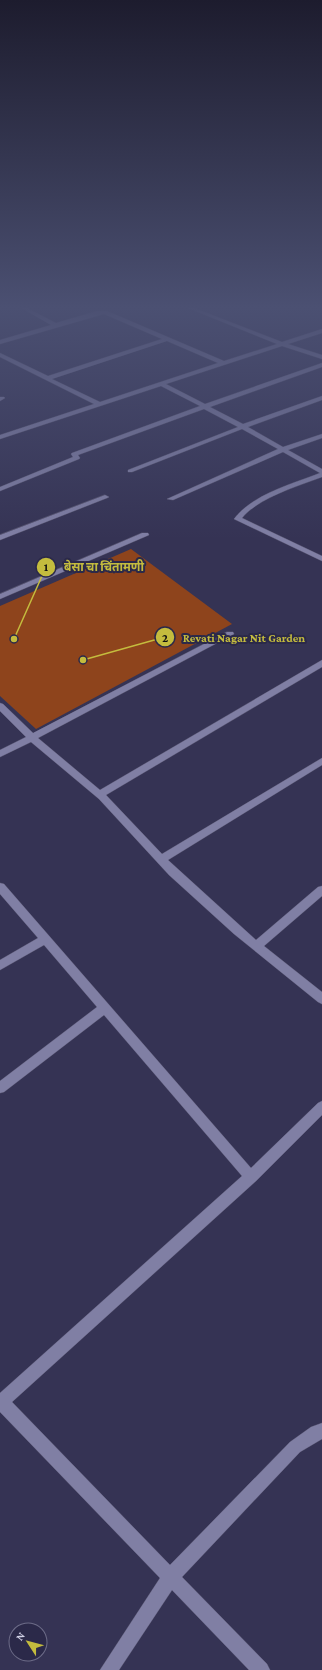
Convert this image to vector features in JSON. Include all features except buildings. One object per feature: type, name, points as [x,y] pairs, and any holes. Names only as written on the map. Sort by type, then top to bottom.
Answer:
[{"type":"street","points":[[60,384],[99,404]]},
{"type":"street","points":[[0,437],[161,384],[242,427],[322,474]]},
{"type":"street","points":[[0,489],[77,458],[74,454],[96,445],[272,384]]},
{"type":"street","points":[[130,471],[242,427],[322,398]]},
{"type":"street","points":[[171,499],[282,450],[322,436]]},
{"type":"street","points":[[322,474],[270,497],[242,512],[238,519],[322,559]]},
{"type":"street","points":[[0,538],[105,497]]},
{"type":"street","points":[[0,597],[145,535]]},
{"type":"street","points":[[0,754],[230,634]]},
{"type":"street","points":[[99,795],[322,663]]},
{"type":"street","points":[[0,706],[32,738],[99,795],[162,860],[256,946],[322,999]]},
{"type":"street","points":[[162,860],[322,761]]},
{"type":"street","points":[[0,887],[251,1176]]},
{"type":"street","points":[[256,946],[322,890]]},
{"type":"street","points":[[0,966],[44,939]]},
{"type":"street","points":[[0,1088],[105,1008]]},
{"type":"street","points":[[261,1670],[171,1576],[0,1403],[251,1176],[322,1107]]},
{"type":"street","points":[[110,1670],[171,1576],[295,1447],[316,1432],[322,1431]]},
{"type":"shaded area","points":[[131,549],[232,624],[36,729],[0,696],[0,606]]},
{"type":"place","name":"बेसा चा चिंतामणी","points":[[14,639]]},
{"type":"place","name":"Revati Nagar Nit Garden","points":[[83,660]]}]
